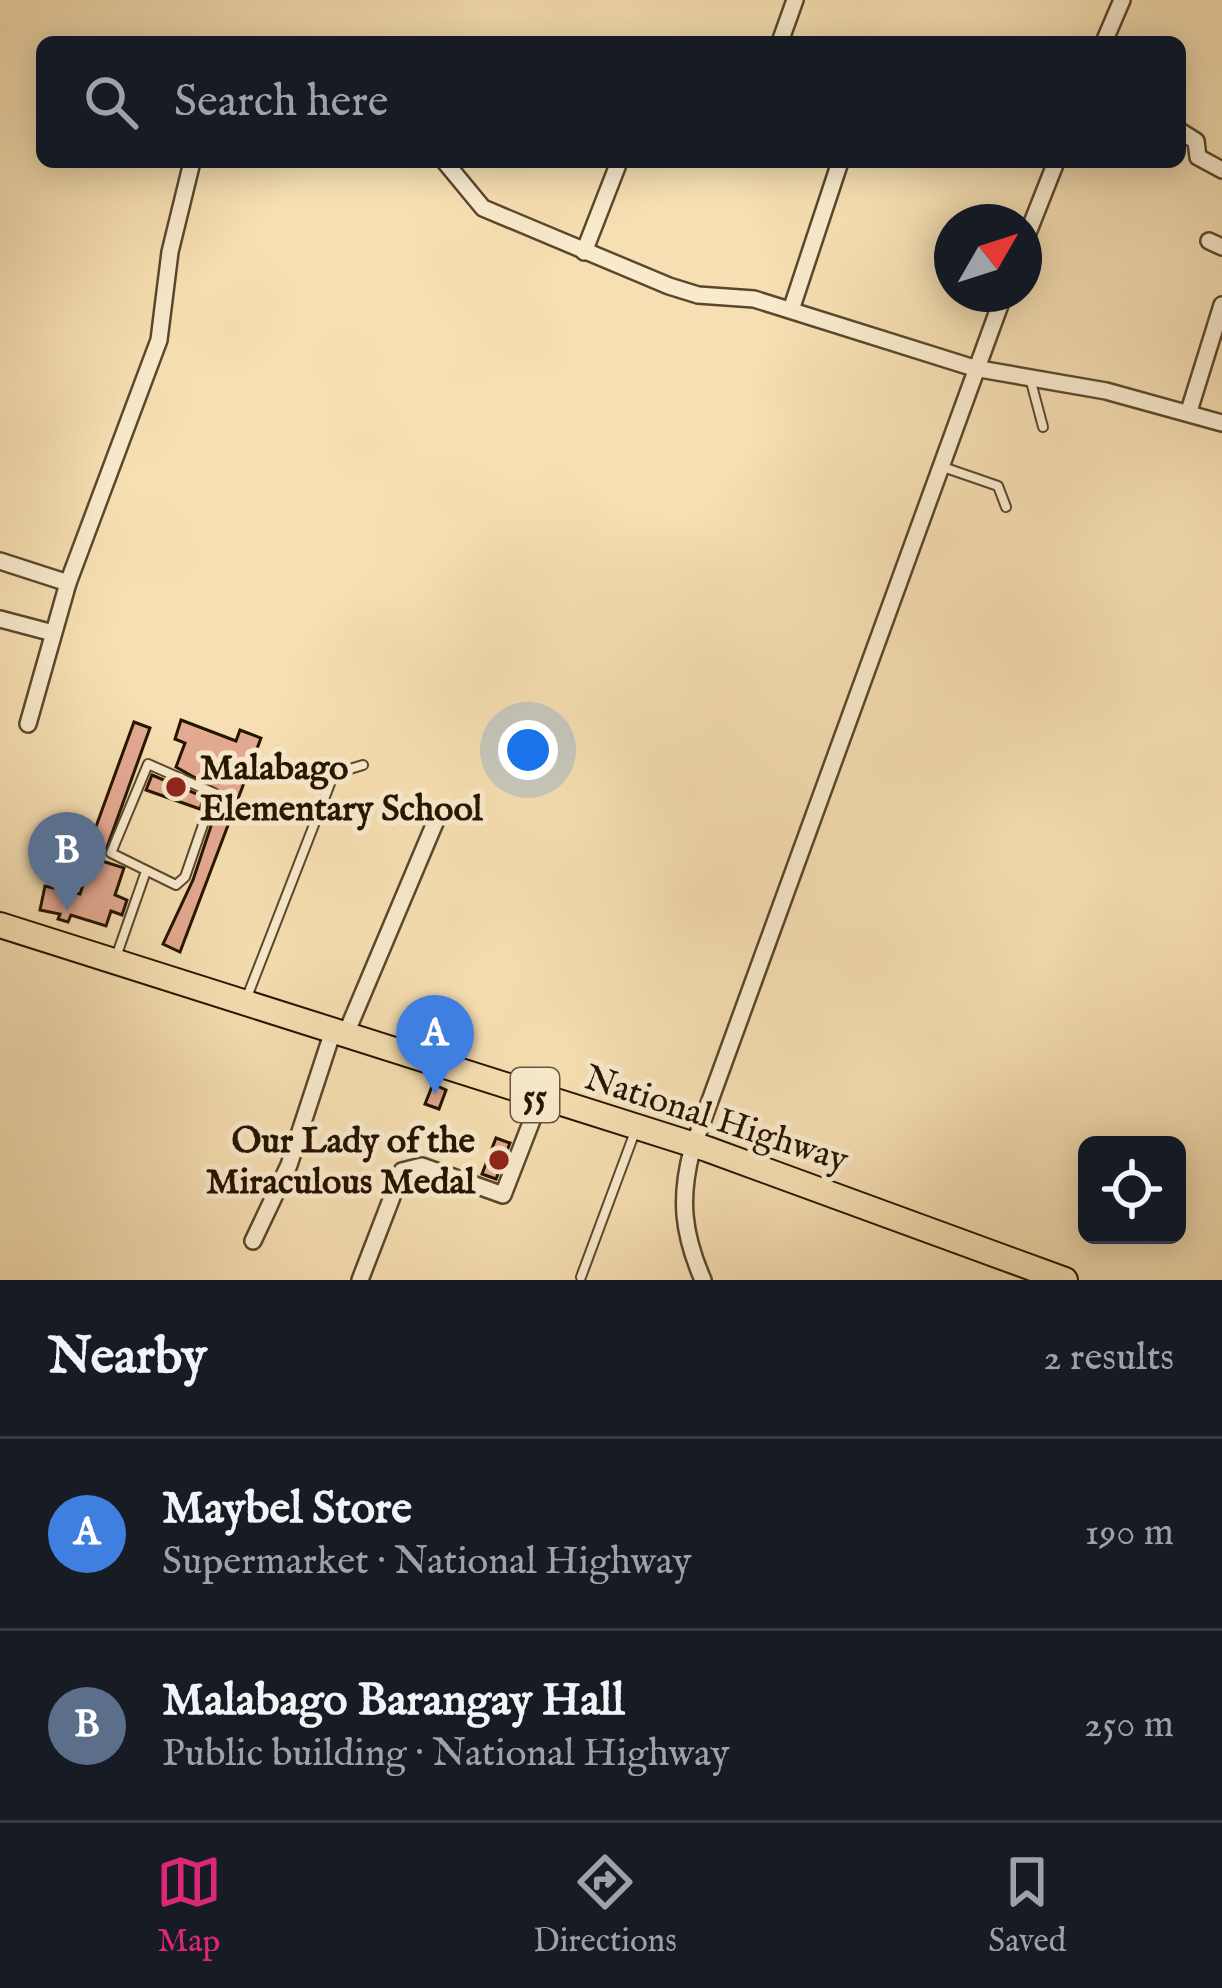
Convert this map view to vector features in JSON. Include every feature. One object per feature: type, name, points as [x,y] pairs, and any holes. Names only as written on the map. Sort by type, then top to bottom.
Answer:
[{"type":"highway","name":"National Highway","points":[[0,925],[694,1145],[1065,1280]]},
{"type":"street","points":[[782,36],[796,0]]},
{"type":"street","points":[[1107,36],[1122,0]]},
{"type":"street","points":[[1186,135],[1196,141],[1198,157],[1222,170]]},
{"type":"street","points":[[28,724],[68,583],[159,340],[170,252],[191,168]]},
{"type":"street","points":[[450,168],[483,208],[691,293],[741,296],[974,368],[1029,376],[1222,422]]},
{"type":"street","points":[[584,252],[617,168]]},
{"type":"street","points":[[791,310],[838,168]]},
{"type":"street","points":[[1039,204],[1054,168]]},
{"type":"street","points":[[1189,411],[1222,305]]},
{"type":"street","points":[[703,1280],[685,1242],[682,1213],[694,1145],[997,312]]},
{"type":"street","points":[[0,561],[68,583]]},
{"type":"street","points":[[0,619],[53,633]]},
{"type":"street","points":[[253,1241],[289,1165],[339,1034],[437,818]]},
{"type":"street","points":[[360,1280],[402,1171],[422,1166],[503,1196],[541,1097]]},
{"type":"lane","points":[[1029,376],[1043,427]]},
{"type":"lane","points":[[941,466],[998,486],[1006,507]]},
{"type":"lane","points":[[148,764],[214,794],[183,882],[176,885],[145,874],[117,859],[111,850],[148,764]]},
{"type":"lane","points":[[244,1004],[331,781],[337,773],[363,765]]},
{"type":"lane","points":[[114,961],[145,874]]},
{"type":"lane","points":[[581,1277],[637,1127]]},
{"type":"building","points":[[181,720],[236,741],[240,730],[261,738],[180,952],[163,944],[193,880],[222,793],[176,767],[185,743],[175,739]]},
{"type":"building","points":[[134,722],[150,728],[102,861],[124,868],[115,895],[127,900],[122,915],[111,911],[106,926],[71,915],[68,922],[58,919],[60,914],[40,910],[45,886],[80,894],[92,856],[86,854]]},
{"type":"building","points":[[152,775],[204,797],[200,809],[146,790]]},
{"type":"building","points":[[433,1084],[446,1090],[439,1109],[425,1104]]},
{"type":"building","name":"Our Lady of the Miraculous Medal","points":[[496,1138],[510,1143],[496,1179],[482,1174]]},
{"type":"place","name":"Malabago Elementary School","points":[[176,787]]},
{"type":"place","name":"Malabago Barangay Hall","points":[[67,911]]},
{"type":"place","name":"Maybel Store","points":[[435,1094]]},
{"type":"place","name":"Our Lady of the Miraculous Medal","points":[[499,1160]]}]
